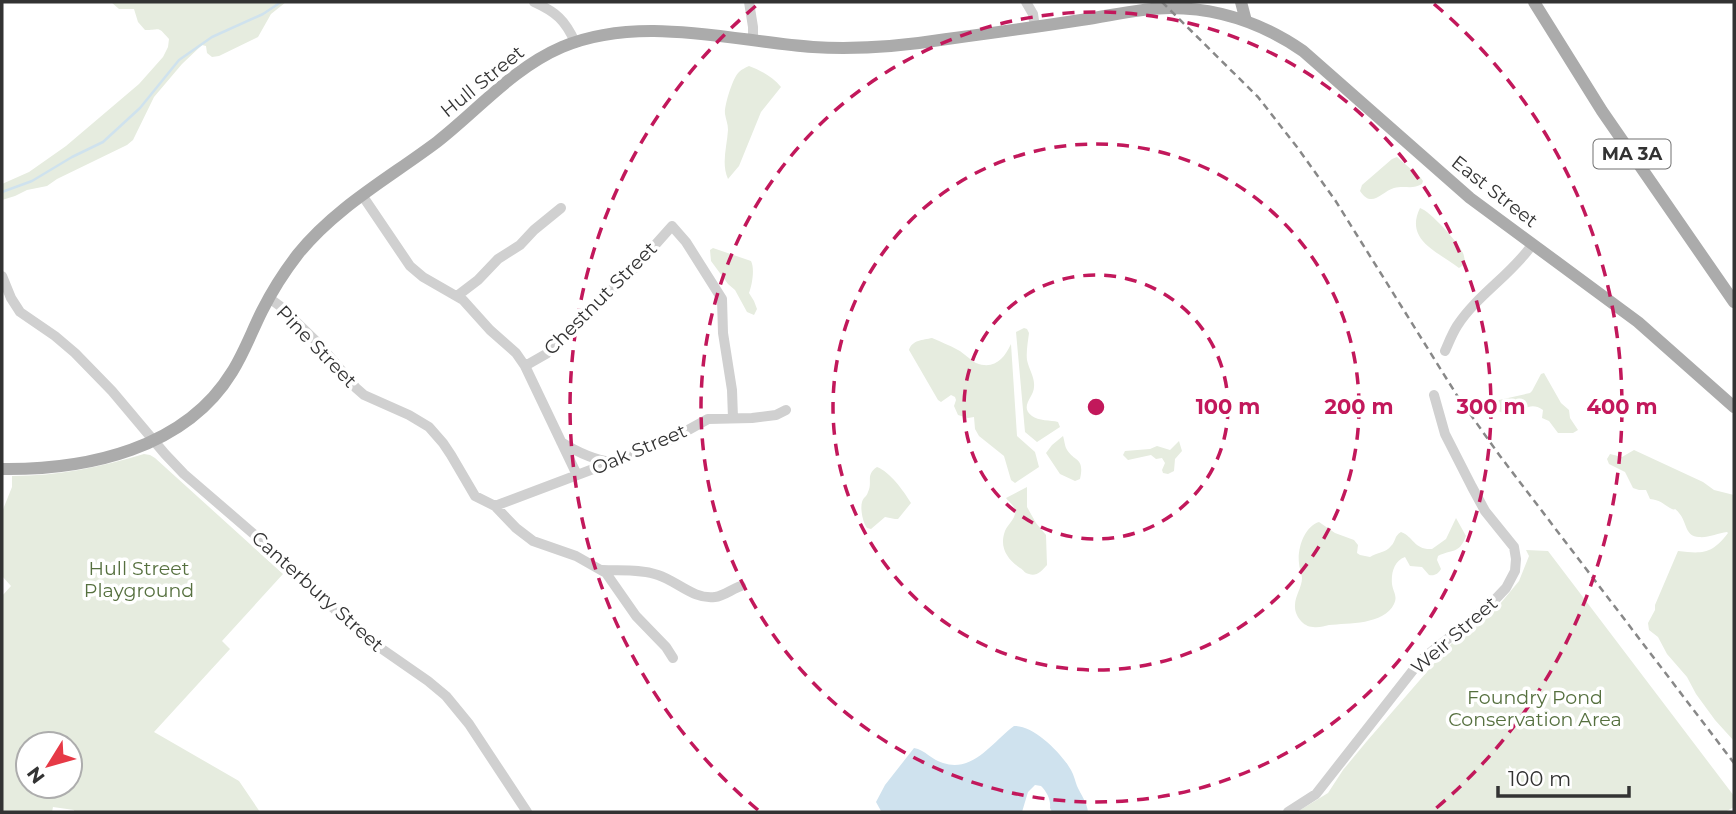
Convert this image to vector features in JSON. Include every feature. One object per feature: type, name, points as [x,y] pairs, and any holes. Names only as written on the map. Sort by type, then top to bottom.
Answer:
[{"type":"main road","points":[[1241,2],[1246,21]]},
{"type":"main road","name":"MA 3A","points":[[1534,2],[1602,111],[1734,302]]},
{"type":"main road","name":"Hull Street","points":[[2,469],[34,469],[74,464],[116,454],[154,440],[190,420],[220,390],[240,359],[269,298],[287,269],[307,244],[340,211],[439,140],[522,70],[553,51],[575,42],[605,34],[646,30],[830,48],[876,48],[1169,8],[1226,8],[1246,21]]},
{"type":"main road","name":"East Street","points":[[1246,21],[1282,38],[1310,57],[1445,178],[1638,322],[1734,407]]},
{"type":"street","points":[[534,2],[560,17],[575,42]]},
{"type":"street","points":[[749,2],[753,41]]},
{"type":"street","points":[[1026,2],[1033,14],[1035,27]]},
{"type":"street","points":[[362,195],[410,266],[423,277],[457,296],[516,354],[525,366],[577,475]]},
{"type":"street","points":[[457,296],[561,208]]},
{"type":"street","name":"Chestnut Street","points":[[525,366],[546,354],[582,321],[672,226],[721,294],[733,418]]},
{"type":"street","points":[[1445,351],[1468,312],[1516,265],[1532,245]]},
{"type":"street","name":"Canterbury Street","points":[[2,276],[20,312],[75,353],[184,474],[361,633],[441,691],[461,713],[527,812]]},
{"type":"street","name":"Pine Street","points":[[269,298],[319,344],[364,395],[429,427],[451,455],[472,493],[479,499],[495,506],[533,541],[576,556],[609,576],[636,616],[673,658]]},
{"type":"street","name":"Weir Street","points":[[1287,812],[1316,794],[1413,669],[1496,600],[1506,589],[1515,570],[1517,559],[1514,547],[1485,510],[1472,487],[1445,434],[1434,395]]},
{"type":"street","name":"Oak Street","points":[[495,506],[675,438],[708,419],[771,416],[786,410]]},
{"type":"street","points":[[561,442],[597,460],[615,462]]},
{"type":"street","points":[[602,570],[658,575],[706,597],[719,597],[741,586]]},
{"type":"green space","points":[[111,2],[286,2],[271,14],[258,37],[212,57],[207,53],[206,46],[202,45],[154,97],[133,140],[127,145],[47,186],[27,190],[2,200],[2,184],[29,172],[66,146],[139,84],[163,57],[169,39],[158,29],[145,30],[138,22],[134,9],[119,9]]},
{"type":"green space","points":[[749,66],[766,74],[781,87],[761,112],[739,166],[728,179],[725,161],[728,130],[726,105],[737,75]]},
{"type":"green space","points":[[1397,157],[1420,177],[1422,184],[1394,188],[1373,199],[1364,196],[1360,191],[1362,185]]},
{"type":"green space","points":[[1420,208],[1437,221],[1456,242],[1463,253],[1465,264],[1459,268],[1434,251],[1420,237],[1416,219]]},
{"type":"green space","points":[[713,248],[751,261],[753,273],[749,293],[757,309],[754,315],[747,312],[735,290],[711,261],[710,250]]},
{"type":"green space","points":[[1024,328],[1029,333],[1027,360],[1034,383],[1027,405],[1028,412],[1041,420],[1058,422],[1060,427],[1037,442],[1025,432],[1016,332]]},
{"type":"green space","points":[[932,338],[955,348],[982,365],[998,362],[1011,344],[1017,436],[1035,452],[1039,467],[1015,483],[1011,480],[1004,456],[979,436],[974,417],[958,415],[954,406],[955,397],[951,395],[941,402],[938,400],[909,350],[915,342]]},
{"type":"green space","points":[[1544,373],[1561,403],[1569,410],[1570,418],[1578,430],[1573,433],[1558,433],[1549,421],[1542,418],[1543,410],[1536,407],[1508,414],[1492,406],[1492,403],[1499,400],[1530,393]]},
{"type":"green space","points":[[1063,436],[1069,453],[1080,463],[1080,479],[1075,481],[1060,474],[1046,453]]},
{"type":"green space","points":[[1179,441],[1182,451],[1175,459],[1174,471],[1168,474],[1163,473],[1165,463],[1162,458],[1156,459],[1151,455],[1128,460],[1123,455],[1125,451],[1157,446],[1170,450]]},
{"type":"green space","points":[[1634,450],[1703,482],[1714,490],[1734,495],[1734,741],[1696,694],[1658,637],[1649,630],[1648,623],[1678,551],[1712,549],[1728,533],[1706,537],[1691,535],[1676,510],[1650,499],[1646,490],[1633,488],[1625,472],[1609,464],[1607,459],[1610,454],[1622,457]]},
{"type":"green space","name":"Hull Street Playground","points":[[144,454],[150,455],[283,574],[222,641],[230,649],[154,732],[239,781],[260,812],[74,812],[53,807],[52,812],[2,812],[2,596],[11,586],[2,576],[2,512],[12,487],[12,476],[95,467]]},
{"type":"green space","points":[[877,467],[891,477],[911,503],[898,519],[885,517],[871,529],[864,523],[861,505],[869,488],[871,473]]},
{"type":"green space","points":[[1027,487],[1027,507],[1046,535],[1047,565],[1034,575],[1026,573],[1011,561],[1003,542],[1005,531],[1015,514],[1014,507],[1006,498]]},
{"type":"green space","points":[[1456,518],[1466,536],[1454,551],[1438,556],[1441,569],[1435,575],[1429,575],[1422,567],[1410,566],[1405,557],[1398,561],[1392,576],[1395,601],[1382,616],[1365,622],[1317,627],[1306,625],[1298,616],[1295,602],[1302,578],[1299,551],[1303,538],[1314,524],[1319,522],[1335,533],[1354,540],[1358,545],[1357,553],[1370,557],[1389,548],[1401,532],[1421,547],[1432,549],[1446,539]]},
{"type":"green space","name":"Foundry Pond Conservation Area","points":[[1526,550],[1548,551],[1734,796],[1734,807],[1725,812],[1297,812],[1328,793],[1367,741],[1458,636],[1500,604],[1519,581],[1529,556]]},
{"type":"water","points":[[1014,726],[1038,735],[1061,756],[1072,772],[1088,812],[1052,812],[1047,793],[1041,786],[1035,785],[1028,792],[1022,812],[881,811],[876,802],[885,785],[914,748],[943,763],[964,764],[982,754]]},
{"type":"waterway","points":[[2,192],[32,181],[103,142],[140,108],[179,60],[212,37],[263,14],[281,2]]},
{"type":"railway","points":[[1162,2],[1258,97],[1297,147],[1335,200],[1458,397],[1734,763]]}]
